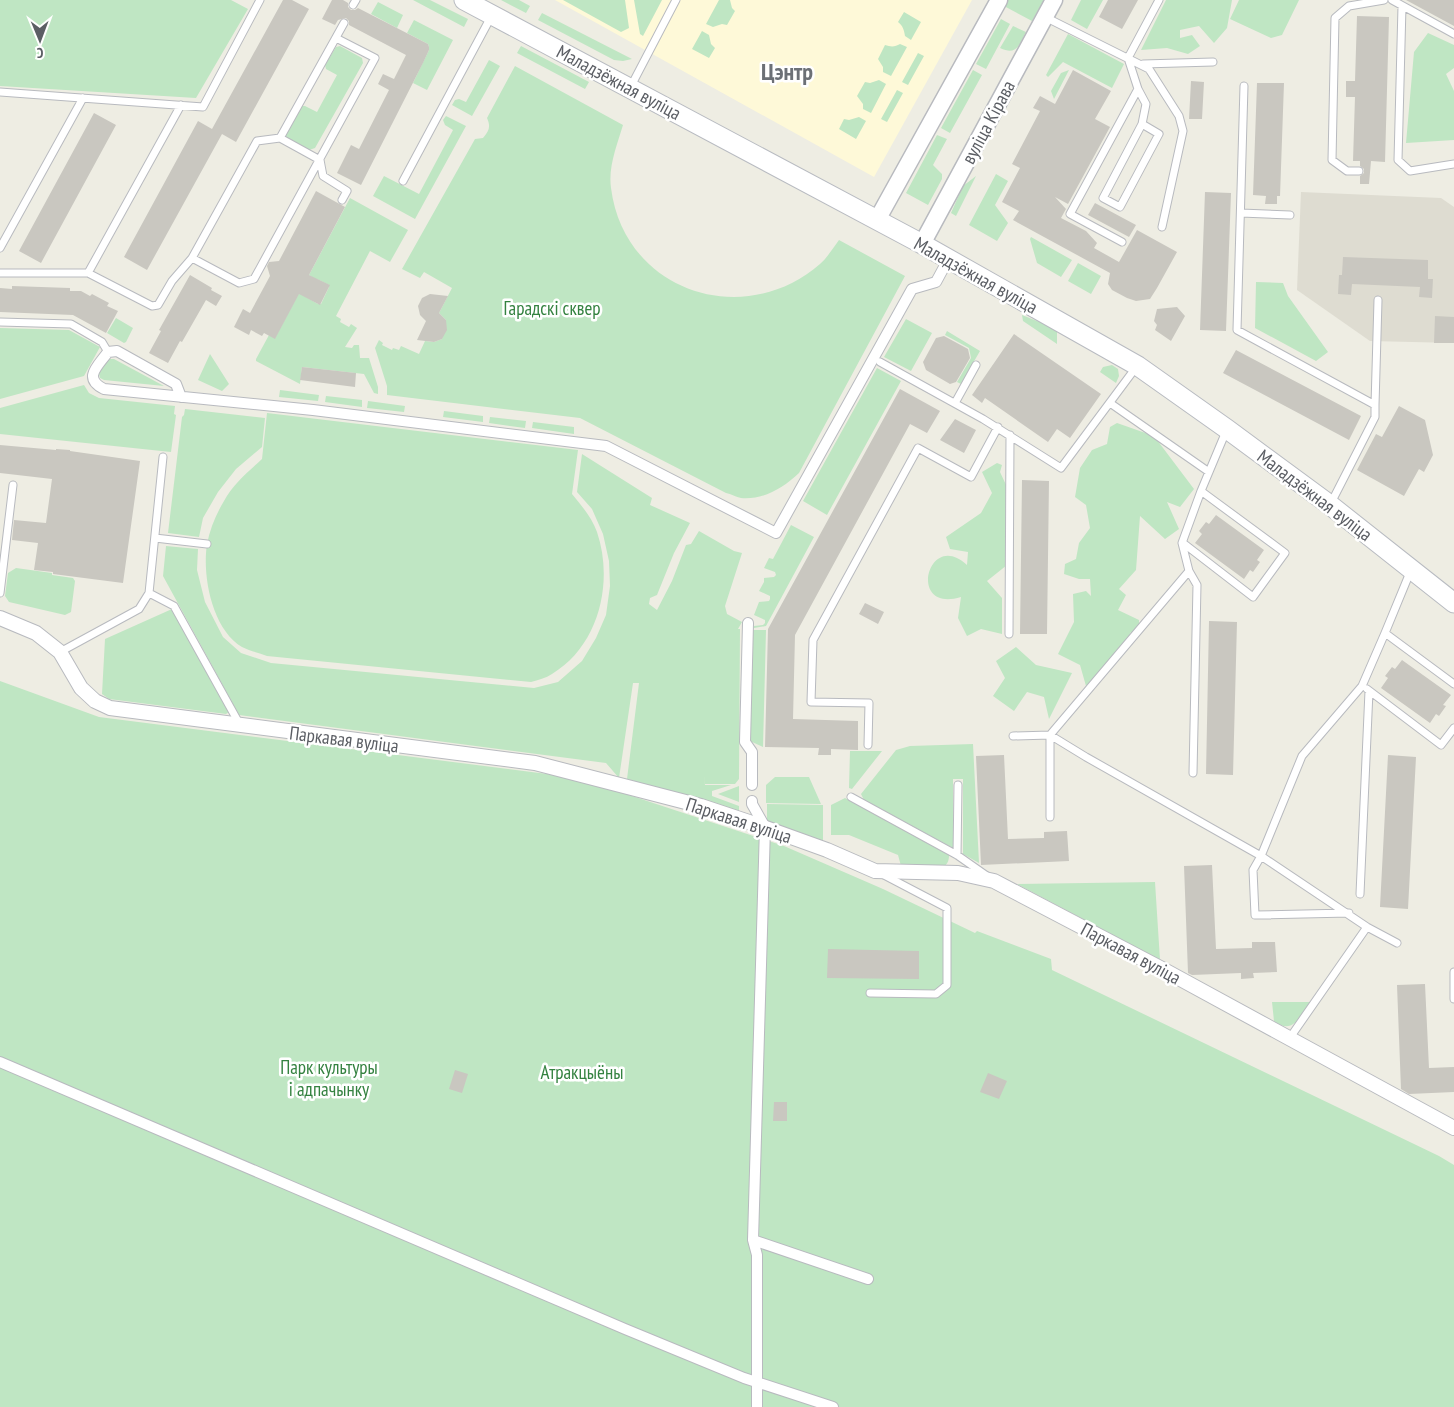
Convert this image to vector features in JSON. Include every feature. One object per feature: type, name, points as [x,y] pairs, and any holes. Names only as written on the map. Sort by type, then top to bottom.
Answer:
[{"type":"main road","name":"Маладзёжная вуліца","points":[[464,0],[949,258],[1138,366],[1330,505],[1454,603]]},
{"type":"street","points":[[877,220],[999,0]]},
{"type":"street","name":"вуліца Кірава","points":[[922,244],[1054,0]]},
{"type":"street","points":[[181,397],[176,384],[118,351],[108,352],[94,371],[93,378],[96,385],[104,389],[181,397],[313,410],[606,446],[776,533],[912,289],[936,282],[949,258]]},
{"type":"street","name":"Паркавая вуліца","points":[[0,618],[36,633],[60,652],[82,688],[95,701],[110,708],[535,763],[701,806],[765,826],[875,871],[958,873],[994,881],[1164,970],[1454,1128]]},
{"type":"street","points":[[748,624],[745,742],[752,752],[752,785]]},
{"type":"street","points":[[752,801],[765,826],[753,1240],[757,1255],[757,1407]]},
{"type":"street","points":[[0,1062],[625,1329],[758,1383],[833,1407]]},
{"type":"street","points":[[753,1240],[868,1279]]},
{"type":"lane","points":[[0,92],[203,107],[260,0]]},
{"type":"lane","points":[[630,88],[676,0]]},
{"type":"lane","points":[[1142,124],[1159,134],[1120,207],[1103,198],[1142,124],[1146,104],[1138,89],[1128,58],[1159,0]]},
{"type":"lane","points":[[1359,171],[1347,171],[1332,160],[1335,18],[1349,6],[1384,0]]},
{"type":"lane","points":[[1392,0],[1454,34]]},
{"type":"lane","points":[[1402,6],[1398,160],[1410,171],[1454,164]]},
{"type":"lane","points":[[403,181],[492,15]]},
{"type":"lane","points":[[1045,17],[1149,69],[1179,116],[1184,131],[1162,227]]},
{"type":"lane","points":[[280,138],[344,23]]},
{"type":"lane","points":[[192,258],[239,283],[254,279],[375,58],[336,38]]},
{"type":"lane","points":[[1140,64],[1213,62]]},
{"type":"lane","points":[[1244,86],[1237,330],[1375,404]]},
{"type":"lane","points":[[1122,242],[1070,214],[1138,89]]},
{"type":"lane","points":[[0,248],[82,98]]},
{"type":"lane","points":[[88,272],[181,105]]},
{"type":"lane","points":[[0,273],[88,272],[152,306],[158,305],[172,281],[192,258],[257,141],[280,138],[320,160]]},
{"type":"lane","points":[[320,160],[323,176],[347,191],[342,200]]},
{"type":"lane","points":[[1241,213],[1290,215]]},
{"type":"lane","points":[[1330,505],[1375,417],[1378,300]]},
{"type":"lane","points":[[0,322],[71,324],[102,342],[108,352]]},
{"type":"lane","points":[[880,362],[1010,435],[1061,468],[1138,366]]},
{"type":"lane","points":[[955,403],[976,366]]},
{"type":"lane","points":[[1110,403],[1209,472]]},
{"type":"lane","points":[[868,745],[869,703],[811,702],[813,640],[918,448],[971,477],[998,428]]},
{"type":"lane","points":[[1193,773],[1197,585],[1188,571],[1182,542],[1227,429]]},
{"type":"lane","points":[[1009,634],[1010,435]]},
{"type":"lane","points":[[60,652],[140,609],[149,593],[163,456]]},
{"type":"lane","points":[[0,593],[14,485]]},
{"type":"lane","points":[[1182,542],[1253,597],[1285,553],[1201,491]]},
{"type":"lane","points":[[155,538],[207,544]]},
{"type":"lane","points":[[1348,913],[1255,914],[1253,870],[1261,856],[1302,756],[1362,686],[1411,569]]},
{"type":"lane","points":[[1050,817],[1050,735],[1188,571]]},
{"type":"lane","points":[[149,593],[174,606],[240,726]]},
{"type":"lane","points":[[1385,633],[1454,684]]},
{"type":"lane","points":[[1362,686],[1441,745],[1454,728]]},
{"type":"lane","points":[[1360,894],[1369,691]]},
{"type":"lane","points":[[1013,736],[1050,735],[1261,856],[1367,927],[1397,943]]},
{"type":"lane","points":[[957,855],[958,785]]},
{"type":"lane","points":[[852,797],[957,855],[994,881]]},
{"type":"lane","points":[[870,993],[936,994],[947,985],[947,908],[875,871]]},
{"type":"lane","points":[[1290,1039],[1367,927]]},
{"type":"lane","points":[[1454,972],[1454,999]]},
{"type":"shaded area","points":[[555,0],[972,0],[874,177]]},
{"type":"shaded area","points":[[1301,192],[1441,198],[1454,207],[1454,343],[1370,341],[1297,290]]},
{"type":"green space","points":[[0,0],[231,0],[248,9],[196,98],[0,86]]},
{"type":"green space","points":[[413,0],[430,0],[468,19],[464,27]]},
{"type":"green space","points":[[501,0],[519,0],[530,6],[526,13]]},
{"type":"green space","points":[[563,0],[625,0],[629,28],[621,32]]},
{"type":"green space","points":[[634,0],[662,0],[643,36],[640,34]]},
{"type":"green space","points":[[719,0],[730,0],[735,11],[727,25],[722,24],[713,27],[706,24]]},
{"type":"green space","points":[[1007,0],[1044,0],[1032,21],[1004,6]]},
{"type":"green space","points":[[1081,0],[1103,0],[1087,29],[1071,20]]},
{"type":"green space","points":[[1166,0],[1232,0],[1227,28],[1214,43],[1199,26],[1180,30],[1180,38],[1192,35],[1200,46],[1188,54],[1167,48],[1141,50]]},
{"type":"green space","points":[[1239,0],[1299,0],[1282,35],[1271,38],[1230,19]]},
{"type":"green space","points":[[378,2],[403,15],[397,28],[371,14]]},
{"type":"green space","points":[[904,12],[921,22],[911,40],[905,36],[903,28],[898,22]]},
{"type":"green space","points":[[542,13],[632,59],[614,60],[538,20]]},
{"type":"green space","points":[[1001,19],[1010,24],[986,69],[976,64]]},
{"type":"green space","points":[[414,20],[453,40],[427,90],[413,83],[429,50],[428,44],[407,33]]},
{"type":"green space","points":[[1013,26],[1026,32],[1019,45],[1010,51],[1000,48]]},
{"type":"green space","points":[[702,31],[709,35],[711,44],[715,48],[709,58],[692,49]]},
{"type":"green space","points":[[1428,33],[1454,45],[1454,68],[1446,74],[1454,91],[1454,140],[1406,143],[1414,52]]},
{"type":"green space","points":[[1068,34],[1124,64],[1112,88],[1063,62],[1048,77],[1046,75]]},
{"type":"green space","points":[[900,44],[907,47],[891,76],[883,72],[883,67],[878,59],[885,45],[896,46]]},
{"type":"green space","points":[[340,46],[362,58],[363,63],[315,148],[309,150],[286,138],[284,134],[302,106],[317,112],[337,75],[326,69],[325,65],[336,47]]},
{"type":"green space","points":[[521,46],[589,82],[585,89],[517,53]]},
{"type":"green space","points":[[918,53],[924,56],[908,85],[902,82]]},
{"type":"green space","points":[[489,60],[500,66],[472,116],[452,105],[455,100],[459,99],[466,102]]},
{"type":"green space","name":"Гарадскі сквер","points":[[515,66],[623,125],[612,164],[611,188],[621,224],[638,253],[663,275],[691,290],[723,297],[757,295],[789,284],[820,264],[839,240],[905,276],[799,473],[780,488],[765,495],[749,498],[741,498],[726,493],[580,418],[387,395],[387,386],[375,348],[379,340],[383,343],[382,345],[392,350],[393,348],[399,350],[401,346],[419,354],[425,341],[434,342],[442,339],[446,320],[439,313],[452,288],[424,272],[420,278],[402,269],[475,139],[483,138],[488,131],[489,124],[487,118]]},
{"type":"green space","points":[[973,70],[982,75],[950,133],[941,128]]},
{"type":"green space","points":[[1069,70],[1054,99],[1051,91],[1061,73]]},
{"type":"green space","points":[[879,80],[886,84],[871,113],[863,109],[863,104],[857,96],[865,82],[870,83]]},
{"type":"green space","points":[[897,90],[903,93],[887,122],[881,119]]},
{"type":"green space","points":[[446,116],[466,126],[415,219],[373,196],[384,176],[419,194],[453,130],[445,125],[443,120]]},
{"type":"green space","points":[[859,117],[866,121],[856,139],[839,129],[844,119],[849,120]]},
{"type":"green space","points":[[937,135],[947,139],[933,165],[942,174],[942,179],[928,205],[906,193]]},
{"type":"green space","points":[[996,174],[1008,181],[995,205],[1008,223],[997,241],[969,225]]},
{"type":"green space","points":[[976,176],[956,216],[951,213],[963,186]]},
{"type":"green space","points":[[350,198],[408,230],[390,262],[370,251],[336,316],[341,319],[340,322],[349,327],[351,324],[357,328],[345,347],[352,348],[354,345],[359,345],[360,358],[369,358],[378,387],[378,394],[374,393],[364,374],[302,367],[300,384],[256,361],[269,335],[275,338],[299,293],[321,304],[329,285],[309,275]]},
{"type":"green space","points":[[1031,237],[1072,260],[1061,277],[1037,263]]},
{"type":"green space","points":[[1078,263],[1101,276],[1091,294],[1068,281]]},
{"type":"green space","points":[[1256,282],[1283,283],[1288,296],[1328,352],[1316,361],[1255,328]]},
{"type":"green space","points":[[1022,315],[1057,329],[1057,344],[1023,321]]},
{"type":"green space","points":[[116,318],[133,328],[124,343],[107,333]]},
{"type":"green space","points":[[906,319],[932,333],[911,371],[884,357]]},
{"type":"green space","points":[[0,328],[69,330],[100,347],[84,376],[0,399]]},
{"type":"green space","points":[[947,331],[980,351],[961,384],[957,382],[971,358],[969,348],[945,335]]},
{"type":"green space","points":[[210,354],[229,384],[222,391],[198,380]]},
{"type":"green space","points":[[114,359],[164,386],[100,378],[99,374],[106,361]]},
{"type":"green space","points":[[1112,365],[1118,369],[1119,376],[1116,383],[1100,372],[1103,367]]},
{"type":"green space","points":[[877,368],[901,381],[827,515],[803,501]]},
{"type":"green space","points":[[84,385],[89,393],[99,398],[175,406],[174,414],[176,415],[171,452],[0,434],[0,408]]},
{"type":"green space","points":[[280,390],[319,395],[318,401],[279,397]]},
{"type":"green space","points":[[326,396],[362,400],[362,407],[325,402]]},
{"type":"green space","points":[[368,401],[405,406],[404,412],[367,408]]},
{"type":"green space","points":[[185,409],[265,418],[262,447],[236,469],[218,492],[203,518],[199,537],[168,533],[182,417]]},
{"type":"green space","points":[[444,411],[483,416],[483,422],[443,417]]},
{"type":"green space","points":[[267,413],[578,450],[572,494],[595,527],[602,551],[604,571],[603,592],[598,611],[591,630],[581,647],[568,662],[552,674],[531,682],[267,656],[242,647],[223,628],[211,601],[206,571],[207,544],[218,511],[228,495],[241,478],[262,459]]},
{"type":"green space","points":[[490,417],[526,421],[525,428],[489,423]]},
{"type":"green space","points":[[533,422],[574,427],[574,434],[532,428]]},
{"type":"green space","points":[[1117,423],[1154,436],[1194,489],[1180,507],[1167,502],[1179,529],[1165,539],[1140,516],[1136,570],[1119,589],[1126,595],[1118,610],[1139,620],[1139,628],[1130,633],[1129,642],[1086,686],[1080,665],[1058,654],[1074,622],[1073,594],[1086,591],[1091,596],[1090,579],[1079,579],[1064,574],[1065,564],[1076,559],[1079,543],[1090,528],[1086,505],[1075,497],[1080,468],[1092,450],[1107,444],[1110,427]]},
{"type":"green space","points":[[582,454],[652,498],[650,505],[690,523],[674,553],[657,595],[650,598],[649,604],[657,610],[672,581],[686,545],[691,544],[699,531],[734,551],[742,553],[725,606],[727,614],[742,622],[738,629],[740,629],[739,779],[735,784],[705,784],[704,775],[705,785],[731,785],[712,791],[712,796],[739,806],[739,811],[627,779],[639,683],[633,683],[619,778],[606,763],[239,715],[163,576],[166,546],[198,549],[197,570],[205,602],[223,637],[241,653],[271,663],[534,688],[558,682],[582,661],[596,638],[606,615],[610,586],[609,561],[603,534],[592,509],[577,492]]},
{"type":"green space","points":[[997,463],[1002,465],[1000,472],[1014,502],[1007,531],[1007,565],[987,581],[1002,598],[1002,634],[981,629],[967,636],[958,618],[961,597],[944,599],[933,594],[928,585],[929,574],[933,563],[942,557],[953,556],[967,565],[968,552],[950,549],[946,537],[981,513],[992,493],[982,472]]},
{"type":"green space","points":[[791,525],[814,537],[766,626],[754,628],[754,626],[765,623],[765,620],[754,615],[759,602],[769,601],[770,599],[770,596],[759,591],[764,578],[776,575],[775,572],[764,568],[769,558],[773,559]]},
{"type":"green space","points":[[16,568],[73,578],[75,581],[71,612],[65,615],[9,602],[5,596],[8,573]]},
{"type":"green space","points":[[172,609],[229,712],[226,714],[109,699],[102,694],[105,639]]},
{"type":"green space","points":[[752,630],[766,630],[763,747],[750,741]]},
{"type":"green space","points":[[1016,647],[1036,665],[1072,673],[1049,719],[1044,697],[1027,692],[1014,711],[993,696],[1005,678],[996,661]]},
{"type":"green space","name":"Парк культуры і адпачынку","points":[[0,681],[99,717],[563,776],[629,795],[784,846],[883,889],[975,933],[977,931],[1051,959],[1052,970],[1439,1156],[1454,1165],[1454,1407],[0,1407]]},
{"type":"green space","points":[[973,744],[979,863],[963,854],[963,779],[953,779],[953,848],[864,800],[861,794],[896,750],[910,746]]},
{"type":"green space","points":[[850,751],[882,751],[852,789],[849,788]]},
{"type":"green space","points":[[775,777],[809,777],[821,804],[766,803],[766,785]]},
{"type":"green space","points":[[739,786],[739,802],[718,794]]},
{"type":"green space","points":[[845,798],[949,855],[949,860],[941,868],[901,866],[898,855],[849,835],[831,835],[831,805]]},
{"type":"green space","points":[[767,804],[823,805],[823,844],[767,822]]},
{"type":"green space","points":[[1155,882],[1160,960],[1017,884]]},
{"type":"green space","points":[[1272,1002],[1310,1002],[1295,1022],[1286,1026],[1274,1021]]},
{"type":"building","points":[[283,0],[292,0],[309,9],[236,142],[222,134],[147,270],[124,257],[198,121],[212,129]]},
{"type":"building","points":[[332,0],[343,0],[348,3],[348,7],[351,10],[358,8],[428,44],[429,47],[423,63],[361,185],[337,173],[351,145],[359,149],[389,90],[378,84],[383,74],[394,79],[406,55],[349,25],[349,21],[346,18],[338,20],[335,25],[322,19]]},
{"type":"building","points":[[1108,0],[1138,0],[1122,29],[1099,17]]},
{"type":"building","points":[[1406,0],[1454,0],[1454,26]]},
{"type":"building","points":[[1357,16],[1389,17],[1385,162],[1371,161],[1369,184],[1360,184],[1360,176],[1364,173],[1364,169],[1360,166],[1360,161],[1353,161],[1355,97],[1346,97],[1346,81],[1355,81]]},
{"type":"building","points":[[1073,70],[1111,91],[1095,119],[1110,127],[1068,204],[1055,197],[1066,209],[1061,218],[1086,231],[1097,243],[1094,248],[1119,262],[1137,230],[1177,252],[1150,299],[1136,301],[1112,290],[1108,284],[1110,273],[1013,220],[1019,211],[1002,202],[1020,168],[1012,164],[1040,111],[1033,108],[1040,96],[1055,104]]},
{"type":"building","points":[[1191,81],[1204,82],[1202,119],[1189,119]]},
{"type":"building","points":[[1257,83],[1284,83],[1280,196],[1277,196],[1277,204],[1265,204],[1266,196],[1253,195]]},
{"type":"building","points":[[94,113],[116,125],[41,263],[19,251]]},
{"type":"building","points":[[316,191],[345,207],[309,275],[330,285],[320,305],[299,294],[275,339],[264,333],[262,336],[251,330],[249,335],[234,327],[243,309],[250,313],[270,276],[267,266],[269,262],[279,261]]},
{"type":"building","points":[[1205,192],[1231,193],[1226,331],[1200,330]]},
{"type":"building","points":[[1095,203],[1136,225],[1129,237],[1088,215]]},
{"type":"building","points":[[1343,257],[1428,260],[1428,279],[1433,279],[1432,298],[1419,297],[1420,287],[1352,284],[1351,295],[1338,294],[1339,275],[1342,275]]},
{"type":"building","points":[[190,275],[222,296],[216,306],[206,300],[168,363],[149,353],[161,331],[159,330]]},
{"type":"building","points":[[12,286],[70,288],[70,291],[81,291],[90,296],[92,294],[109,303],[107,306],[118,311],[106,333],[73,315],[0,312],[0,288],[12,289]]},
{"type":"building","points":[[430,294],[448,296],[439,313],[446,320],[447,330],[442,339],[434,342],[417,340],[426,321],[420,315],[418,306],[422,298]]},
{"type":"building","points":[[1177,307],[1185,316],[1171,341],[1155,330],[1157,325],[1154,321],[1157,309]]},
{"type":"building","points":[[1435,316],[1454,317],[1454,343],[1434,343]]},
{"type":"building","points":[[1014,334],[1101,394],[1070,438],[1057,429],[1048,442],[985,398],[982,403],[972,395]]},
{"type":"building","points":[[944,336],[968,349],[970,358],[956,382],[950,384],[926,370],[923,362],[936,338]]},
{"type":"building","points":[[1236,350],[1361,416],[1349,440],[1223,373]]},
{"type":"building","points":[[302,367],[356,373],[355,387],[300,380]]},
{"type":"building","points":[[900,389],[940,411],[927,433],[910,424],[795,635],[793,719],[858,721],[858,750],[831,749],[831,755],[818,755],[819,748],[765,747],[768,629]]},
{"type":"building","points":[[1399,406],[1425,420],[1433,455],[1424,472],[1419,469],[1404,496],[1357,470],[1376,434],[1382,437]]},
{"type":"building","points":[[955,419],[976,430],[964,453],[940,440]]},
{"type":"building","points":[[0,445],[70,450],[140,461],[123,583],[34,570],[38,543],[12,540],[14,520],[46,523],[52,479],[0,473]]},
{"type":"building","points":[[1022,480],[1049,481],[1047,634],[1020,634]]},
{"type":"building","points":[[1216,515],[1264,550],[1257,560],[1260,562],[1253,572],[1250,570],[1244,579],[1195,543],[1202,534],[1199,531],[1206,522],[1209,524]]},
{"type":"building","points":[[865,603],[884,612],[878,624],[859,614]]},
{"type":"building","points":[[1209,621],[1237,622],[1233,775],[1206,774]]},
{"type":"building","points":[[1402,660],[1451,695],[1443,705],[1446,706],[1439,716],[1436,714],[1430,723],[1381,688],[1388,678],[1385,676],[1392,667],[1395,669]]},
{"type":"building","points":[[1004,755],[1008,839],[1044,838],[1044,832],[1067,831],[1069,861],[981,865],[976,756]]},
{"type":"building","points":[[1388,755],[1416,757],[1408,909],[1380,907]]},
{"type":"building","points":[[1212,865],[1216,949],[1252,948],[1252,942],[1275,942],[1277,972],[1253,973],[1254,978],[1241,979],[1241,973],[1192,975],[1188,973],[1184,866]]},
{"type":"building","points":[[828,949],[919,951],[919,979],[827,978]]},
{"type":"building","points":[[1425,984],[1429,1068],[1454,1067],[1454,1092],[1409,1094],[1401,1089],[1397,985]]},
{"type":"building","points":[[455,1070],[468,1074],[462,1093],[449,1089]]},
{"type":"building","points":[[988,1073],[1007,1081],[999,1099],[980,1092]]},
{"type":"building","points":[[774,1102],[787,1102],[787,1121],[773,1121]]},
{"type":"district","name":"Цэнтр","points":[[787,72]]},
{"type":"park label","name":"Атракцыёны","points":[[582,1072]]}]
